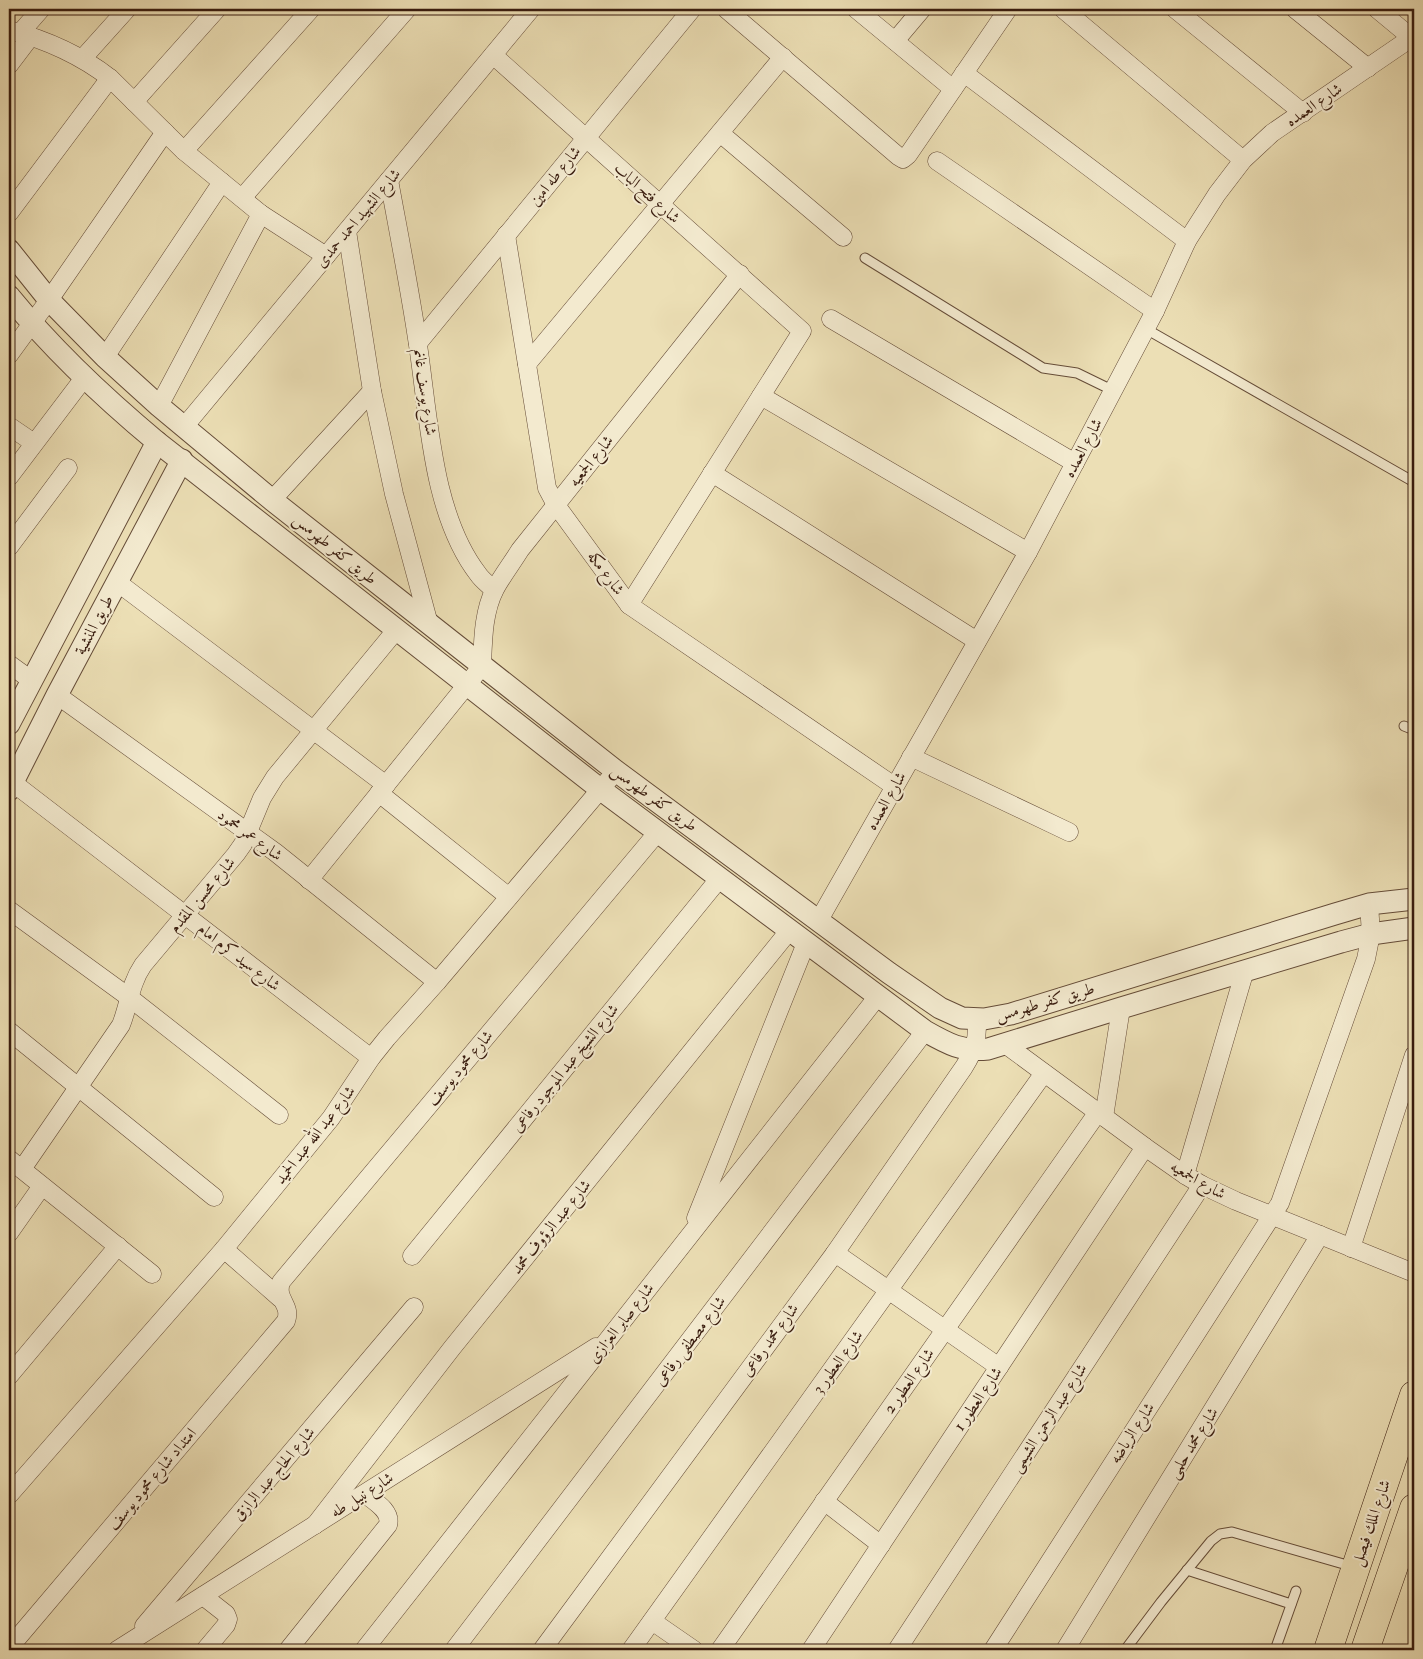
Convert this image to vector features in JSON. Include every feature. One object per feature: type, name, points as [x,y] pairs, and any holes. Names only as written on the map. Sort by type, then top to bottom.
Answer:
[{"type":"main road","name":"شارع الملك فيصل","points":[[1328,1650],[1414,1395]]},
{"type":"main road","points":[[1365,1650],[1414,1508]]},
{"type":"street","points":[[9,64],[20,33],[41,9]]},
{"type":"street","points":[[83,58],[127,9]]},
{"type":"street","points":[[134,102],[217,9]]},
{"type":"street","points":[[184,152],[310,9]]},
{"type":"street","points":[[242,198],[407,9]]},
{"type":"street","name":"شارع الشهيد احمد حمدى","points":[[184,427],[531,9]]},
{"type":"street","name":"شارع طه امين","points":[[418,343],[692,9]]},
{"type":"street","points":[[726,9],[903,159],[908,155],[1008,9]]},
{"type":"street","points":[[856,9],[953,89]]},
{"type":"street","points":[[895,41],[922,9]]},
{"type":"street","points":[[1063,9],[1243,160]]},
{"type":"street","points":[[1176,9],[1303,113]]},
{"type":"street","points":[[1295,9],[1368,68]]},
{"type":"street","points":[[1377,9],[1413,37]]},
{"type":"street","points":[[20,33],[58,45],[83,58],[110,78],[184,152],[261,214],[326,256]]},
{"type":"street","name":"شارع العمده","points":[[819,920],[1028,552],[1146,329],[1187,242],[1216,194],[1243,160],[1272,133],[1413,37]]},
{"type":"street","name":"شارع فتح الباب","points":[[492,55],[802,330],[761,396]]},
{"type":"street","points":[[527,364],[783,57]]},
{"type":"street","points":[[964,74],[1187,242]]},
{"type":"street","points":[[9,213],[110,78]]},
{"type":"street","points":[[9,355],[50,300],[165,132]]},
{"type":"street","points":[[720,133],[844,237]]},
{"type":"street","points":[[936,161],[1155,311]]},
{"type":"street","name":"شارع يوسف غانم","points":[[389,180],[444,505],[454,532],[466,556],[478,576],[494,590]]},
{"type":"street","points":[[105,357],[222,182]]},
{"type":"street","points":[[159,406],[261,214]]},
{"type":"street","points":[[347,231],[372,391],[394,494],[429,624]]},
{"type":"street","name":"شارع مكه","points":[[506,235],[547,488],[556,505],[629,605],[894,786]]},
{"type":"street","name":"طريق كفر طهرمس","points":[[9,250],[50,300],[105,357],[159,406],[272,500],[616,770],[889,974],[940,1008],[962,1018],[984,1019],[1011,1014],[1369,904],[1414,899]]},
{"type":"street","name":"شارع الجمعيه","points":[[482,666],[483,638],[494,590],[520,550],[740,274]]},
{"type":"street","name":"طريق كفر طهرمس","points":[[9,296],[32,324],[84,378],[157,442],[657,833],[925,1031],[958,1048],[973,1051],[988,1050],[1245,970],[1371,934],[1414,928]]},
{"type":"street","points":[[831,319],[1075,463]]},
{"type":"street","points":[[9,477],[84,378]]},
{"type":"street","points":[[272,500],[372,391]]},
{"type":"street","points":[[629,605],[761,396],[1028,552]]},
{"type":"street","points":[[9,426],[34,443]]},
{"type":"street","name":"طريق المنشية","points":[[9,724],[157,442]]},
{"type":"street","name":"طريق المنشية","points":[[11,786],[57,695],[182,460]]},
{"type":"street","points":[[9,547],[68,468]]},
{"type":"street","points":[[712,473],[977,641]]},
{"type":"street","points":[[117,582],[313,730],[509,897]]},
{"type":"street","name":"شارع محسن المقدم","points":[[15,1164],[79,1087],[121,1025],[134,981],[143,965],[236,854],[248,833],[256,809],[268,787],[397,629]]},
{"type":"street","points":[[9,664],[32,680]]},
{"type":"street","points":[[309,880],[482,666]]},
{"type":"street","name":"شارع عمر محمود","points":[[57,695],[275,852],[437,982]]},
{"type":"street","points":[[911,756],[1068,832]]},
{"type":"street","name":"شارع عبد الله عبد الحميد","points":[[9,1495],[224,1249],[332,1118],[371,1058],[616,770]]},
{"type":"street","name":"شارع سيد كرم امام","points":[[11,786],[185,915],[371,1058]]},
{"type":"street","name":"شارع محمود يوسف","points":[[284,1303],[279,1288],[281,1282],[657,833]]},
{"type":"street","name":"شارع الشيخ عبد الموجود رفاعى","points":[[412,1256],[719,879]]},
{"type":"street","name":"شارع الرياضه","points":[[993,1650],[1272,1216],[1286,1190],[1366,959],[1371,934],[1369,904]]},
{"type":"street","points":[[9,910],[130,998],[280,1115]]},
{"type":"street","name":"شارع عبد الرؤوف محمد","points":[[315,1525],[452,1348],[789,931]]},
{"type":"street","points":[[688,1237],[806,942]]},
{"type":"street","points":[[1185,1176],[1245,970]]},
{"type":"street","name":"شارع صابر العزازى","points":[[364,1650],[878,996]]},
{"type":"street","name":"شارع العطور 2","points":[[720,1650],[945,1330],[1101,1114],[1121,1008]]},
{"type":"street","name":"شارع محمد رفاعى","points":[[542,1650],[835,1252],[964,1067],[977,1041],[976,1019]]},
{"type":"street","points":[[9,1031],[214,1197]]},
{"type":"street","name":"شارع مصطفى رفاعى","points":[[454,1650],[925,1031]]},
{"type":"street","name":"شارع الجمعيه","points":[[1005,1044],[1185,1176],[1272,1216],[1414,1274]]},
{"type":"street","points":[[1351,1248],[1414,1056]]},
{"type":"street","name":"شارع العطور 3","points":[[631,1650],[1044,1073]]},
{"type":"street","name":"شارع العطور 1","points":[[811,1650],[1145,1147]]},
{"type":"street","points":[[15,1164],[152,1274]]},
{"type":"street","name":"شارع عبد الرحمن الشيمى","points":[[897,1650],[1202,1185]]},
{"type":"street","points":[[9,1233],[42,1186]]},
{"type":"street","name":"شارع محمد حلمى","points":[[1065,1650],[1320,1235]]},
{"type":"street","points":[[9,1376],[118,1246]]},
{"type":"street","points":[[224,1249],[284,1303]]},
{"type":"street","points":[[835,1252],[999,1367]]},
{"type":"street","name":"امتداد شارع محمود يوسف","points":[[9,1648],[286,1321],[288,1315],[284,1303]]},
{"type":"street","name":"شارع الحاج عبد الرازق","points":[[133,1640],[414,1307]]},
{"type":"street","name":"شارع نبيل طه","points":[[116,1650],[608,1340]]},
{"type":"street","points":[[288,1650],[388,1525],[390,1519],[387,1513],[365,1494]]},
{"type":"street","points":[[824,1501],[881,1545]]},
{"type":"street","points":[[203,1596],[226,1614],[228,1619],[226,1625],[205,1650]]},
{"type":"street","points":[[652,1621],[694,1650]]},
{"type":"lane","points":[[865,258],[1043,368],[1077,373],[1114,391]]},
{"type":"lane","points":[[1146,329],[1414,482]]},
{"type":"lane","points":[[1404,726],[1414,730]]},
{"type":"lane","points":[[1125,1650],[1161,1602],[1215,1537],[1220,1534],[1232,1532],[1356,1568]]},
{"type":"lane","points":[[1188,1570],[1291,1604]]},
{"type":"lane","points":[[1275,1650],[1296,1591]]}]
